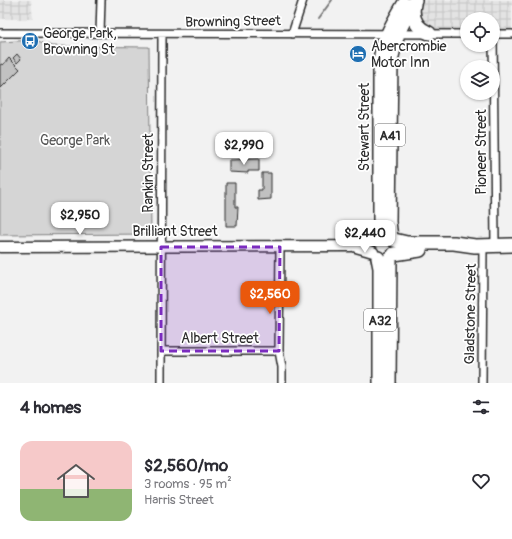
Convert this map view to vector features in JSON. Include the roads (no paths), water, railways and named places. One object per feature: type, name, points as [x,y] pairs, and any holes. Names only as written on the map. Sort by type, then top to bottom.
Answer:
[{"type":"highway","name":"Stewart Street","points":[[380,383],[380,268],[389,222],[390,72],[393,33],[406,0]]},
{"type":"highway","name":"Stewart Street","points":[[393,33],[415,0]]},
{"type":"highway","points":[[415,0],[413,13],[414,19],[420,28],[429,33]]},
{"type":"highway","name":"Brilliant Street","points":[[384,247],[413,250],[454,250],[485,245],[512,245]]},
{"type":"highway","name":"Stewart Street","points":[[384,247],[389,383]]},
{"type":"street","points":[[100,34],[101,0]]},
{"type":"street","points":[[292,34],[304,0]]},
{"type":"street","name":"Browning Street","points":[[0,33],[162,35],[460,34]]},
{"type":"street","points":[[500,34],[512,34]]},
{"type":"street","name":"Rankin Street","points":[[161,383],[162,35]]},
{"type":"street","name":"Pioneer Street","points":[[485,245],[492,52]]},
{"type":"street","name":"Gladstone Street","points":[[482,383],[485,245]]},
{"type":"street","name":"Brilliant Street","points":[[0,247],[384,247]]},
{"type":"street","points":[[280,247],[279,351],[282,367],[282,383]]},
{"type":"street","name":"Albert Street","points":[[161,351],[279,351]]},
{"type":"waterway","points":[[318,19],[332,0]]},
{"type":"place","name":"George Park, Browning St","points":[[30,41]]},
{"type":"place","name":"Abercrombie Motor Inn","points":[[358,54]]},
{"type":"park label","name":"George Park","points":[[75,140]]}]
